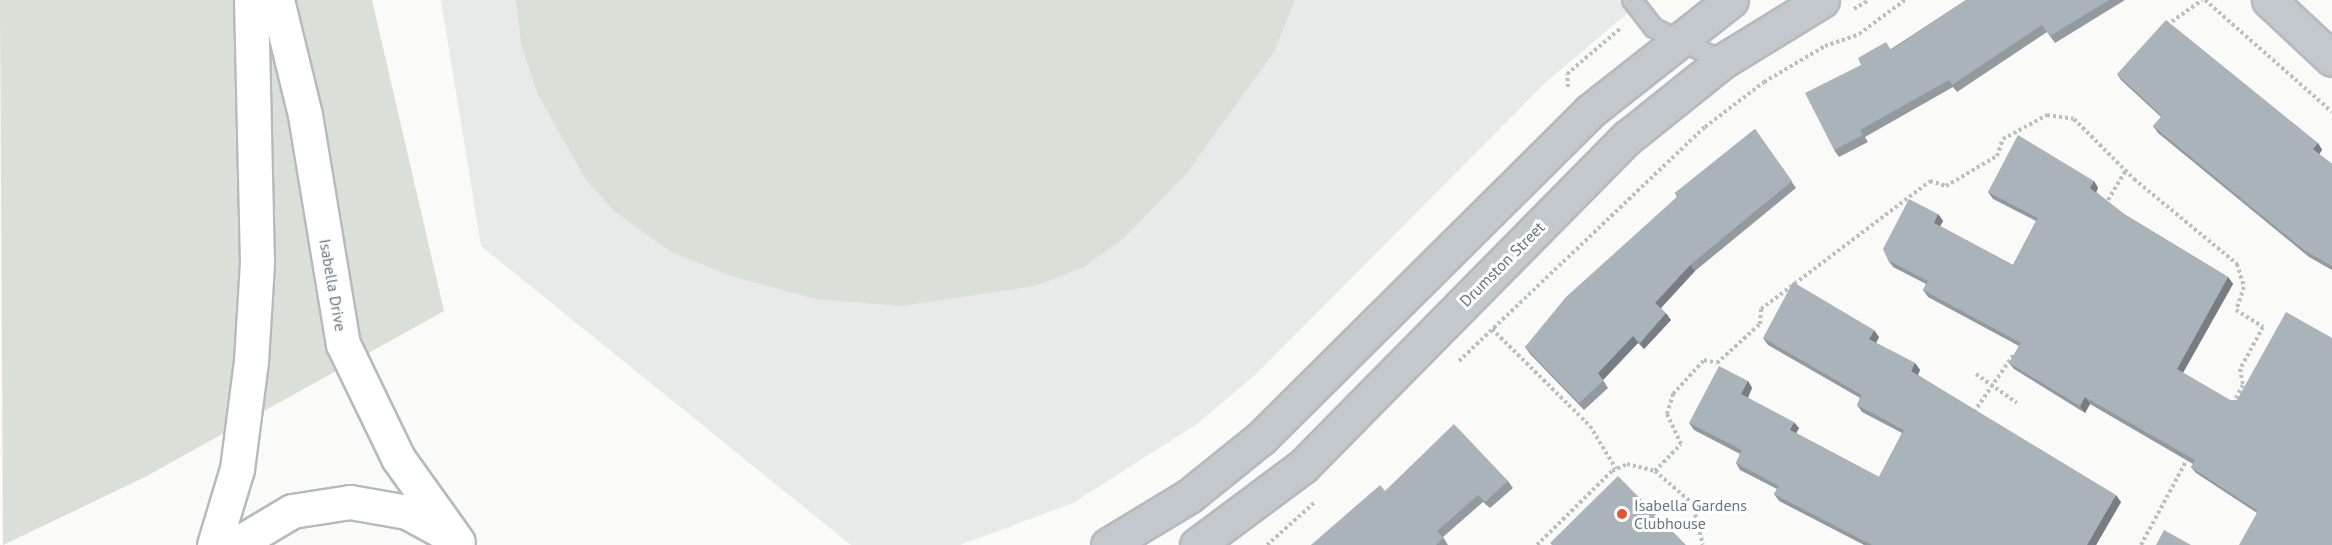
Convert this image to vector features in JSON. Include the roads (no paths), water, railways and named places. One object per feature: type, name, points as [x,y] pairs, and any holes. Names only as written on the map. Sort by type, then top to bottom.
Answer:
[{"type":"main road","points":[[214,545],[237,469],[251,361],[257,263],[251,0]]},
{"type":"main road","name":"Isabella Drive","points":[[277,0],[304,116],[343,344],[398,458],[459,544]]},
{"type":"main road","points":[[235,545],[292,511],[350,502],[407,513],[459,544]]},
{"type":"street","points":[[1108,545],[1189,496],[1262,437],[1590,111],[1676,38],[1731,0]]},
{"type":"street","name":"Drumston Street","points":[[1197,545],[1303,466],[1628,136],[1723,62],[1822,0]]},
{"type":"street","points":[[2269,0],[2332,59]]},
{"type":"lane","points":[[1637,6],[1654,28],[1723,62]]},
{"type":"place","name":"Isabella Gardens Clubhouse","points":[[1622,514]]}]
